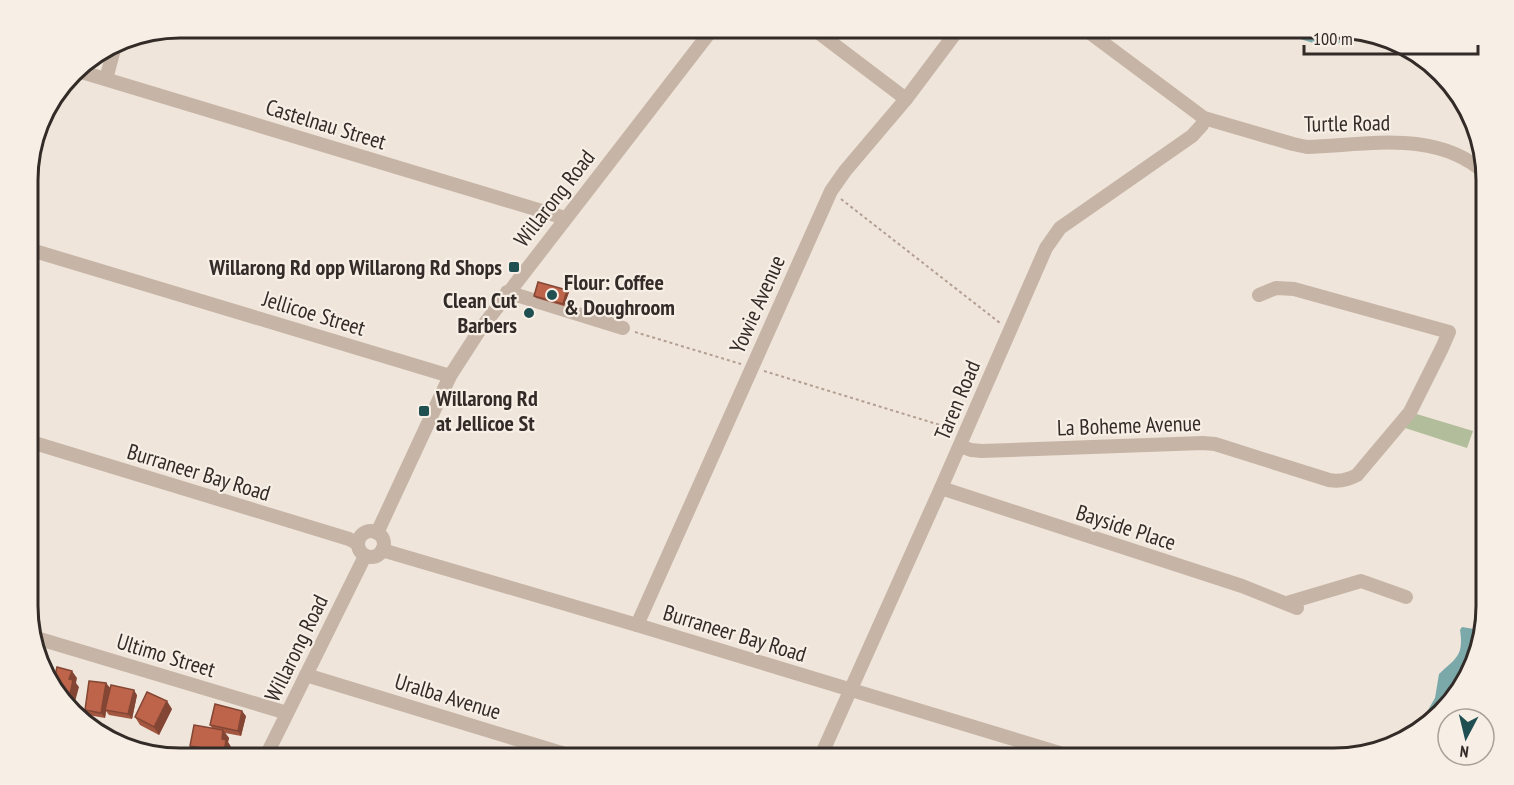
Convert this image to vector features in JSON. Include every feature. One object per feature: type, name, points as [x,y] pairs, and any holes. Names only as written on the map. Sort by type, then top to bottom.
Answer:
[{"type":"street","name":"Willarong Road","points":[[377,533],[450,376],[478,330],[705,38]]},
{"type":"street","points":[[826,38],[906,99]]},
{"type":"street","name":"Yowie Avenue","points":[[637,625],[831,191],[844,171],[906,99],[952,38]]},
{"type":"street","points":[[1097,38],[1204,118]]},
{"type":"street","points":[[106,79],[113,54]]},
{"type":"street","name":"Castelnau Street","points":[[86,73],[565,218]]},
{"type":"street","name":"Turtle Road","points":[[1204,118],[1307,147],[1397,143],[1429,146],[1461,156],[1476,166]]},
{"type":"street","name":"Taren Road","points":[[825,747],[1046,248],[1060,228],[1192,136],[1202,125],[1204,118]]},
{"type":"street","name":"Jellicoe Street","points":[[38,252],[450,376]]},
{"type":"street","name":"La Boheme Avenue","points":[[960,446],[982,451],[1203,443],[1215,444],[1329,480],[1345,480],[1358,475],[1410,412],[1449,332],[1294,289],[1276,288],[1259,295]]},
{"type":"street","points":[[507,292],[623,328]]},
{"type":"street","name":"Burraneer Bay Road","points":[[38,444],[349,539],[361,550]]},
{"type":"street","name":"Bayside Place","points":[[941,488],[1242,586],[1292,605],[1361,581],[1406,597]]},
{"type":"street","points":[[368,531],[377,533],[383,539],[382,550],[375,556],[361,550],[358,539],[364,533],[368,531]]},
{"type":"street","name":"Willarong Road","points":[[270,748],[306,675],[361,550]]},
{"type":"street","name":"Burraneer Bay Road","points":[[382,550],[1040,747]]},
{"type":"street","name":"Ultimo Street","points":[[42,640],[287,713]]},
{"type":"street","name":"Uralba Avenue","points":[[306,675],[544,748]]},
{"type":"path","points":[[831,191],[1010,330]]},
{"type":"path","points":[[623,328],[965,432]]},
{"type":"green space","points":[[1410,412],[1473,431],[1467,448],[1399,426]]},
{"type":"water","points":[[1297,38],[1351,39],[1334,45],[1320,45]]},
{"type":"water","points":[[1462,627],[1474,629],[1466,660],[1453,684],[1426,714],[1435,698],[1439,674],[1460,651]]},
{"type":"building","name":"Flour: Coffee & Doughroom","points":[[538,282],[567,290],[563,304],[534,296]]},
{"type":"building","points":[[57,667],[72,671],[69,679],[73,680],[70,695],[61,684],[55,674]]},
{"type":"building","points":[[89,681],[106,683],[101,713],[85,710]]},
{"type":"building","points":[[111,685],[134,690],[128,714],[105,710]]},
{"type":"building","points":[[147,692],[167,701],[154,727],[135,717]]},
{"type":"building","points":[[215,704],[242,711],[238,731],[210,725]]},
{"type":"building","points":[[194,725],[223,730],[222,739],[226,740],[225,748],[190,746]]},
{"type":"place","name":"Willarong Rd opp Willarong Rd Shops","points":[[514,267]]},
{"type":"place","name":"Flour: Coffee & Doughroom","points":[[552,295]]},
{"type":"place","name":"Clean Cut Barbers","points":[[529,313]]},
{"type":"place","name":"Willarong Rd at Jellicoe St","points":[[424,411]]}]
